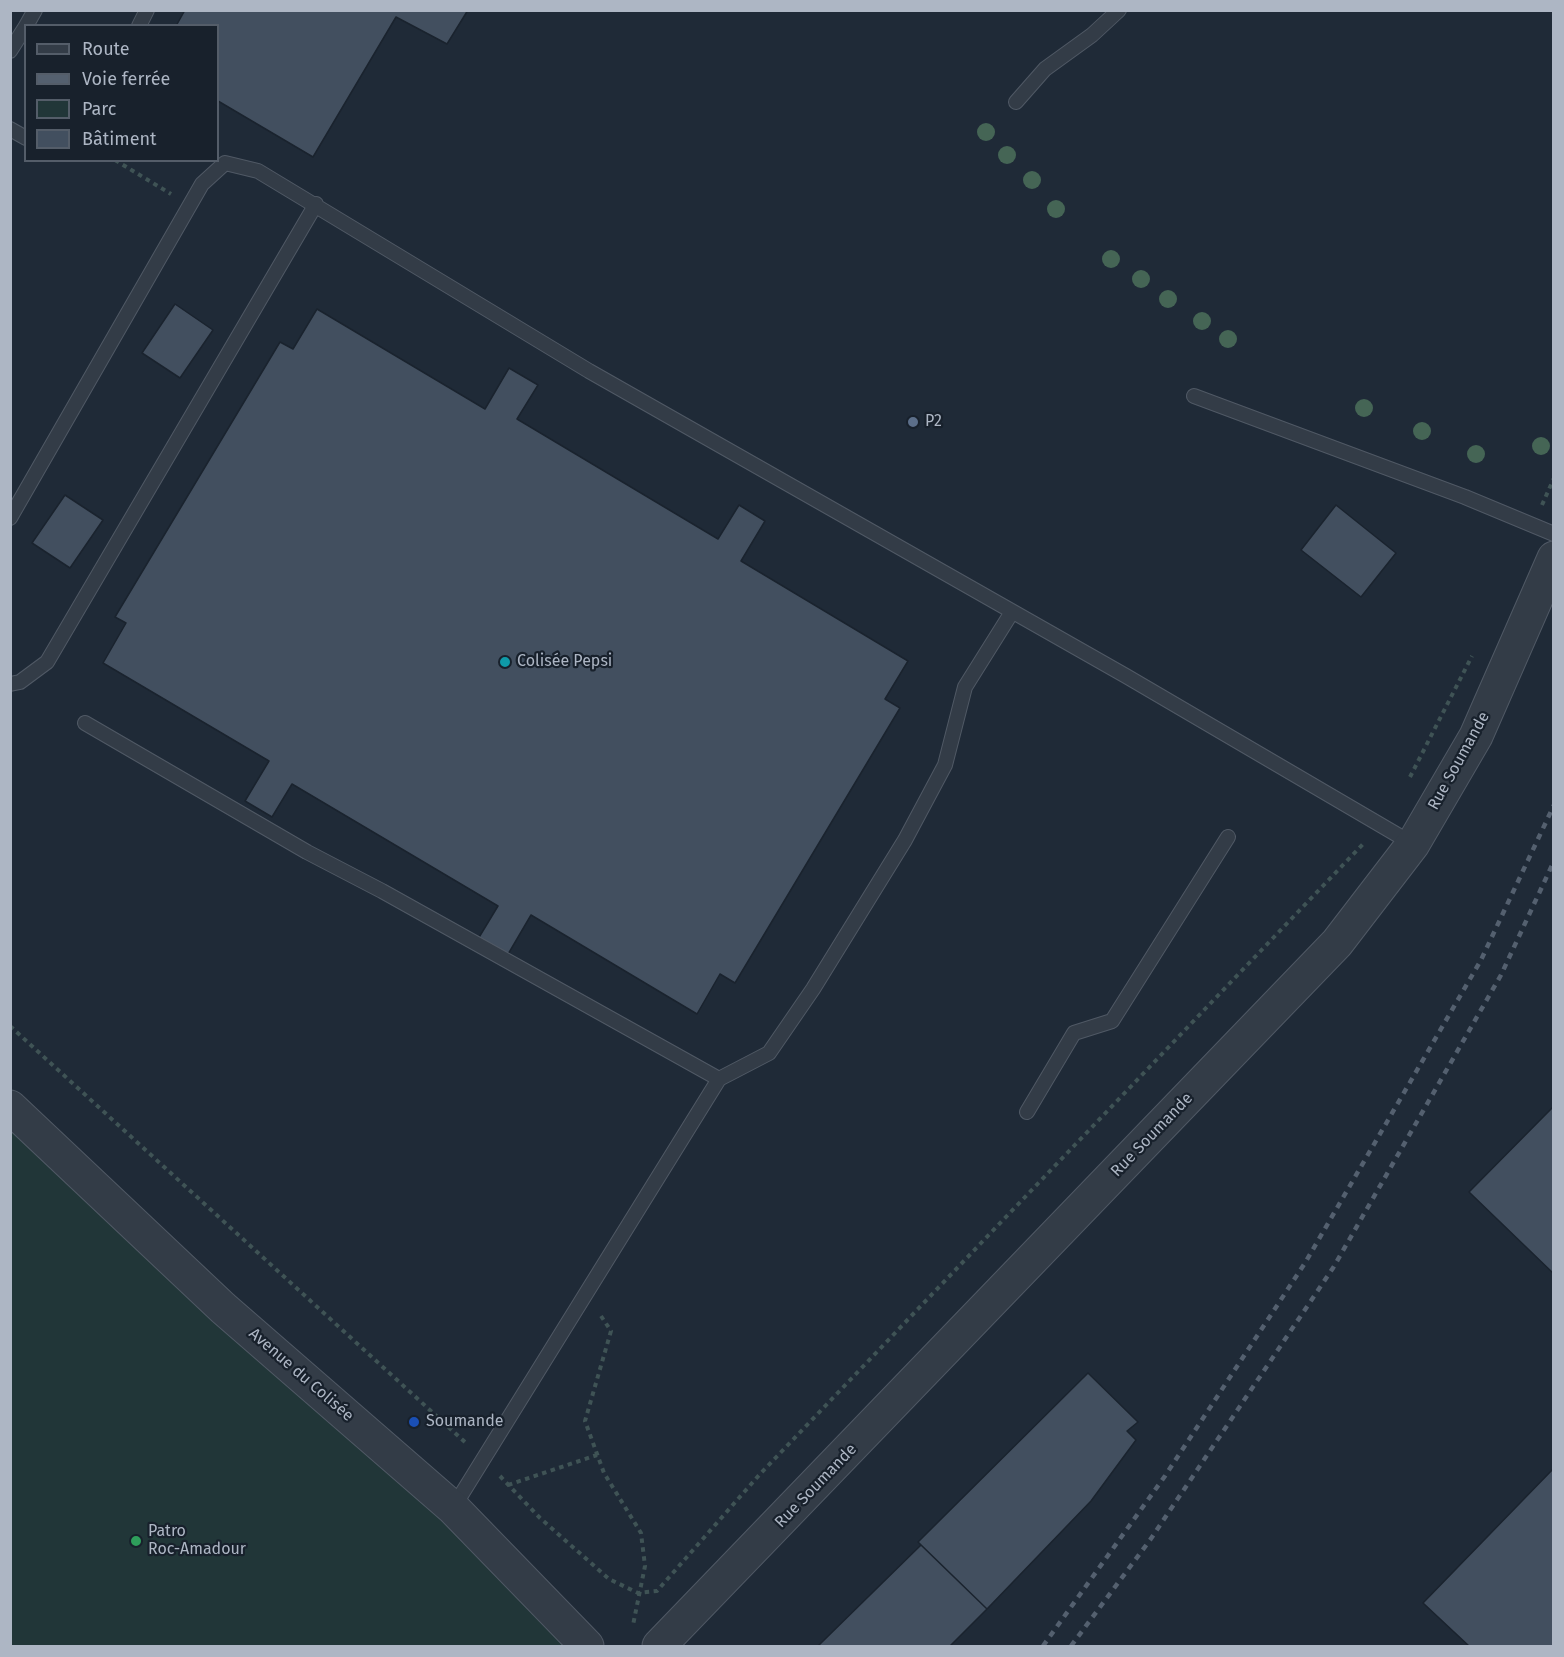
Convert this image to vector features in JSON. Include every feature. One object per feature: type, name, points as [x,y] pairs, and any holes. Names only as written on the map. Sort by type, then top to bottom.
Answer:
[{"type":"street","name":"Rue Soumande","points":[[645,1641],[1337,943],[1413,844],[1476,736],[1554,558]]},
{"type":"street","name":"Avenue du Colisée","points":[[10,1107],[223,1308],[453,1508],[587,1647]]},
{"type":"lane","points":[[27,24],[35,10]]},
{"type":"lane","points":[[140,24],[147,10]]},
{"type":"lane","points":[[1016,102],[1045,69],[1092,35],[1119,10]]},
{"type":"lane","points":[[10,51],[24,29]]},
{"type":"lane","points":[[10,129],[24,137]]},
{"type":"lane","points":[[10,518],[202,184],[225,163],[258,171],[316,204],[589,371],[1413,844]]},
{"type":"lane","points":[[10,684],[20,682],[47,662],[316,204]]},
{"type":"lane","points":[[1194,396],[1465,497],[1554,534]]},
{"type":"lane","points":[[453,1508],[719,1079],[769,1053],[813,989],[905,840],[945,765],[965,687],[1012,612]]},
{"type":"lane","points":[[85,723],[307,852],[382,891],[719,1079]]},
{"type":"lane","points":[[1027,1112],[1074,1033],[1112,1021],[1228,837]]},
{"type":"path","points":[[118,162],[190,205]]},
{"type":"path","points":[[10,1026],[483,1459],[540,1518],[609,1579],[638,1593],[657,1591],[760,1474],[1381,825],[1399,798],[1474,652]]},
{"type":"path","points":[[587,1292],[611,1331],[585,1421],[604,1473],[641,1533],[645,1566],[638,1593],[645,1641]]},
{"type":"path","points":[[508,1485],[597,1455]]},
{"type":"green space","points":[[10,1100],[587,1646],[11,1646]]},
{"type":"building","points":[[185,10],[468,10],[447,44],[396,17],[313,157],[219,102],[219,24],[177,24]]},
{"type":"building","points":[[175,304],[213,330],[180,378],[142,353]]},
{"type":"building","name":"Colisée Pepsi","points":[[317,309],[485,409],[509,368],[538,385],[517,419],[718,539],[739,505],[765,521],[741,561],[908,661],[885,699],[900,708],[735,983],[720,974],[697,1014],[531,915],[507,956],[478,939],[498,906],[292,784],[272,817],[245,801],[269,761],[103,663],[126,623],[115,617],[280,342],[293,349]]},
{"type":"building","points":[[65,495],[103,520],[70,568],[32,543]]},
{"type":"building","points":[[1336,505],[1396,553],[1361,597],[1301,550]]},
{"type":"building","points":[[1554,1106],[1554,1274],[1469,1192]]},
{"type":"building","points":[[1088,1373],[1138,1422],[1127,1431],[1136,1440],[1091,1501],[987,1609],[918,1542]]},
{"type":"building","points":[[1554,1468],[1554,1646],[1469,1646],[1423,1603]]},
{"type":"building","points":[[921,1545],[987,1609],[950,1646],[818,1646]]},
{"type":"railway","points":[[1043,1646],[1165,1476],[1305,1263],[1481,960],[1554,805]]},
{"type":"railway","points":[[1071,1646],[1150,1540],[1333,1268],[1501,975],[1554,861]]},
{"type":"place","name":"P2","points":[[913,422]]},
{"type":"place","name":"Colisée Pepsi","points":[[505,662]]},
{"type":"place","name":"Soumande","points":[[414,1422]]},
{"type":"place","name":"Patro Roc-Amadour","points":[[136,1541]]}]
